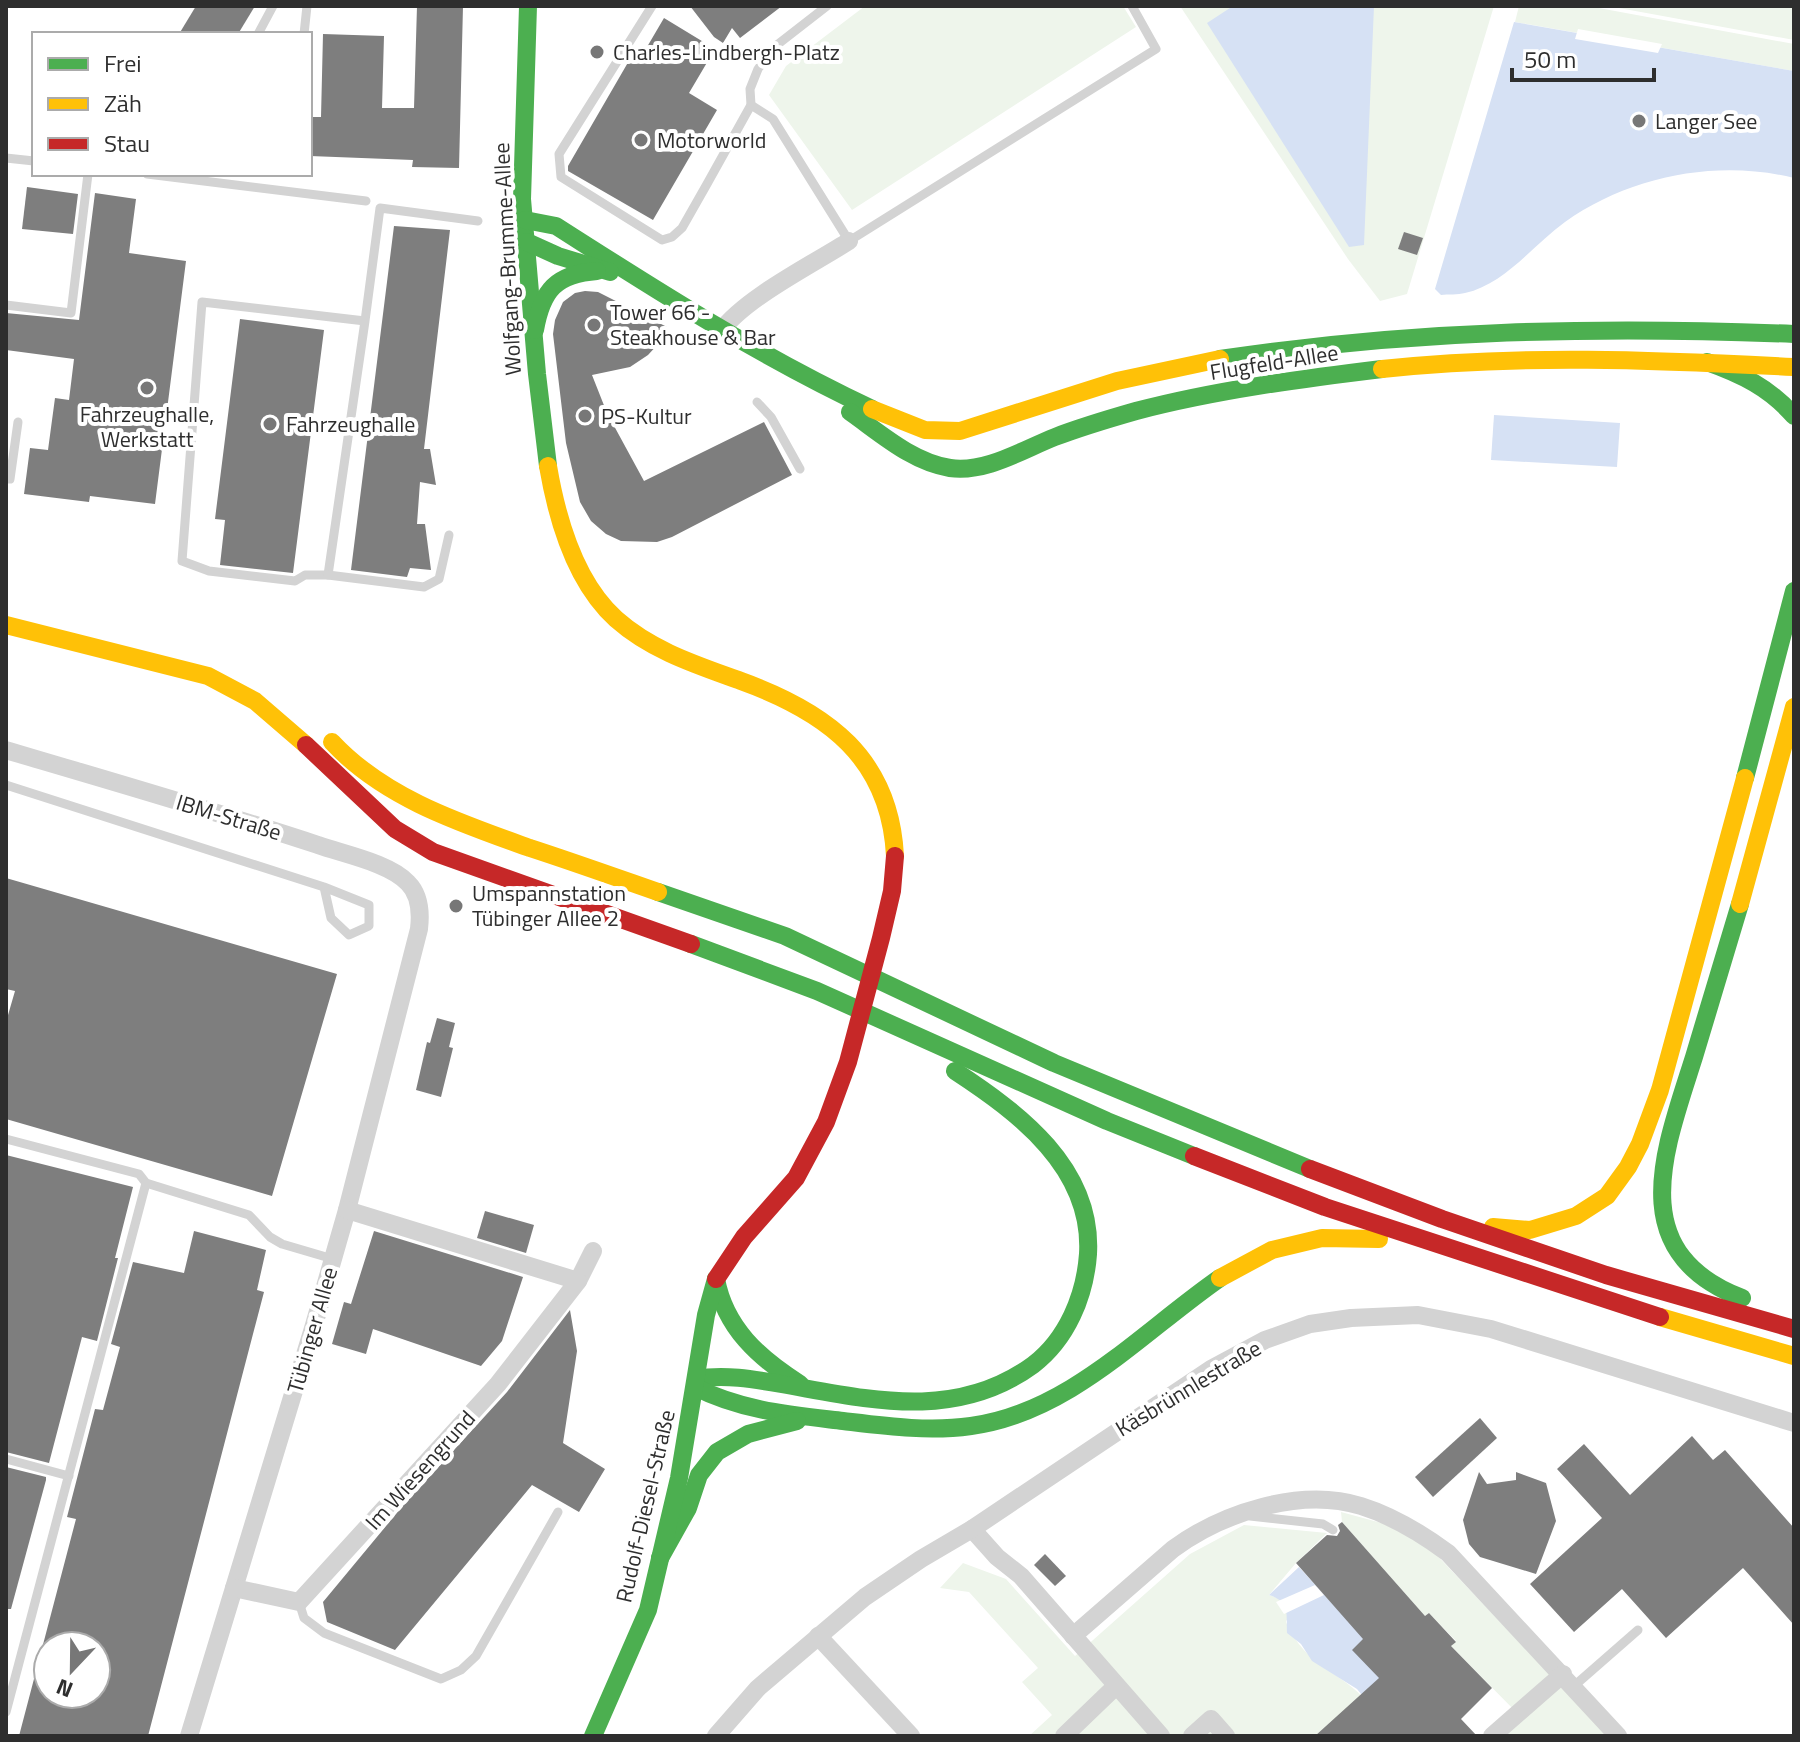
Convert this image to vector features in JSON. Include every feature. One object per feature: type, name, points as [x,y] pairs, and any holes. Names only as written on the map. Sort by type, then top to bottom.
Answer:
[{"type":"main road","name":"Wolfgang-Brumme-Allee","points":[[527,11],[522,180],[534,341],[555,497],[579,568],[616,619],[649,642],[700,668],[793,702],[830,724],[862,757],[886,810],[894,843],[895,873],[882,933]]},
{"type":"main road","name":"Flugfeld-Allee","points":[[525,220],[556,226],[798,376],[916,455],[949,467],[968,468],[1140,410],[1344,374],[1520,363],[1707,362],[1794,367]]},
{"type":"main road","name":"Flugfeld-Allee","points":[[527,242],[558,256],[645,282]]},
{"type":"main road","points":[[534,341],[538,309],[551,287],[563,278],[580,272],[607,271]]},
{"type":"main road","name":"Flugfeld-Allee","points":[[798,376],[909,425],[936,432],[952,432],[1155,371],[1342,341],[1582,328],[1794,334]]},
{"type":"main road","points":[[1707,362],[1742,374],[1764,386],[1794,416]]},
{"type":"main road","points":[[1442,1219],[1529,1230],[1564,1220],[1583,1213],[1601,1201],[1616,1186],[1629,1163],[1651,1114],[1676,1029],[1754,750],[1794,591]]},
{"type":"main road","points":[[6,625],[222,681],[260,704],[363,802],[395,829],[433,852],[585,904],[817,991],[1107,1121],[1325,1207],[1703,1331],[1794,1356]]},
{"type":"main road","points":[[125,636],[227,665]]},
{"type":"main road","points":[[1794,707],[1722,966],[1670,1135],[1660,1188],[1671,1236],[1694,1273],[1722,1292],[1794,1315]]},
{"type":"main road","points":[[1781,756],[1794,719]]},
{"type":"main road","points":[[323,733],[346,757],[393,791],[462,824],[785,936],[1054,1063],[1256,1148],[1442,1219],[1606,1275],[1794,1329]]},
{"type":"main road","name":"Rudolf-Diesel-Straße","points":[[593,1736],[648,1610],[679,1478],[706,1315],[716,1279],[731,1254],[805,1166],[829,1120],[882,933]]},
{"type":"main road","points":[[696,1383],[727,1376],[874,1399],[943,1402],[983,1395],[1004,1385],[1051,1349],[1067,1327],[1083,1287],[1088,1250],[1083,1214],[1076,1190],[1054,1152],[1020,1116],[953,1070],[878,1029],[837,1012],[817,991]]},
{"type":"main road","points":[[696,1383],[721,1401],[811,1418],[931,1429],[960,1428],[1008,1418],[1050,1401],[1091,1376],[1217,1278],[1253,1258],[1313,1238],[1348,1236],[1399,1242],[1493,1264]]},
{"type":"main road","points":[[716,1279],[720,1300],[738,1332],[781,1372],[807,1388]]},
{"type":"main road","points":[[660,1558],[688,1508],[699,1475],[717,1452],[748,1434],[811,1418]]},
{"type":"main road","points":[[581,1736],[613,1692]]},
{"type":"street","points":[[721,331],[746,306],[849,241]]},
{"type":"street","name":"IBM-Straße","points":[[6,750],[244,821],[383,867],[410,884],[418,897],[420,920]]},
{"type":"street","name":"Tübinger Allee","points":[[189,1736],[347,1210],[420,920]]},
{"type":"street","points":[[347,1210],[578,1281]]},
{"type":"street","name":"Im Wiesengrund","points":[[299,1602],[498,1384],[578,1281],[593,1251]]},
{"type":"street","name":"Käsbrünnlestraße","points":[[716,1736],[758,1688],[865,1597],[1211,1369],[1265,1340],[1310,1324],[1351,1318],[1418,1315],[1491,1329],[1794,1423]]},
{"type":"street","points":[[1073,1636],[1190,1536],[1232,1515],[1275,1504],[1328,1502],[1358,1505],[1421,1533],[1448,1553],[1618,1736]]},
{"type":"street","points":[[972,1529],[997,1557],[1021,1576],[1161,1736]]},
{"type":"street","points":[[234,1588],[299,1602]]},
{"type":"street","points":[[818,1636],[911,1736]]},
{"type":"street","points":[[1492,1736],[1568,1680]]},
{"type":"street","points":[[1064,1736],[1116,1686]]},
{"type":"street","points":[[1192,1736],[1211,1719],[1226,1736]]},
{"type":"lane","points":[[259,32],[273,6]]},
{"type":"lane","points":[[304,32],[307,6]]},
{"type":"lane","points":[[652,6],[559,154],[561,177],[662,240],[672,237],[682,228],[751,105],[750,89],[758,69],[773,48],[827,6]]},
{"type":"lane","points":[[751,105],[773,119],[849,241],[1156,49],[1132,6]]},
{"type":"lane","points":[[6,158],[32,161]]},
{"type":"lane","points":[[6,305],[71,313],[88,176]]},
{"type":"lane","points":[[198,177],[366,201]]},
{"type":"lane","points":[[328,575],[380,208],[478,221]]},
{"type":"lane","points":[[365,321],[202,302],[182,561],[209,571],[295,581],[305,575],[328,575],[424,587],[439,579],[449,535]]},
{"type":"lane","points":[[757,402],[771,417],[800,469]]},
{"type":"lane","points":[[6,479],[10,479],[18,422]]},
{"type":"lane","points":[[6,785],[324,887],[369,905],[369,926],[349,935],[331,918],[324,887]]},
{"type":"lane","points":[[6,1139],[139,1174],[146,1183],[249,1215],[270,1237],[282,1244],[333,1259]]},
{"type":"lane","points":[[6,1712],[146,1183]]},
{"type":"lane","points":[[6,1459],[69,1476]]},
{"type":"lane","points":[[299,1602],[304,1618],[324,1633],[441,1679],[461,1670],[476,1656],[558,1512]]},
{"type":"lane","points":[[1232,1515],[1323,1524],[1333,1530]]},
{"type":"lane","points":[[1568,1680],[1638,1630]]},
{"type":"shaded area","points":[[865,6],[1123,6],[1136,27],[852,210],[769,95],[786,66]]},
{"type":"shaded area","points":[[1180,6],[1494,6],[1407,294],[1380,301],[1348,259]]},
{"type":"shaded area","points":[[1519,6],[1588,6],[1794,44],[1794,71],[1515,22]]},
{"type":"shaded area","points":[[1608,6],[1794,6],[1794,40]]},
{"type":"shaded area","points":[[1341,1512],[1389,1525],[1432,1550],[1608,1736],[1504,1736],[1522,1718],[1451,1646],[1456,1641],[1429,1613],[1425,1616],[1342,1522]]},
{"type":"shaded area","points":[[1244,1525],[1327,1533],[1269,1595],[1278,1598],[1289,1614],[1286,1622],[1303,1649],[1369,1704],[1349,1736],[1029,1736],[1052,1715],[1022,1682],[1038,1668],[969,1592],[940,1588],[963,1563],[1006,1579],[1075,1656],[1190,1554]]},
{"type":"water","points":[[1233,6],[1374,6],[1364,245],[1349,247],[1207,23]]},
{"type":"water","name":"Langer See","points":[[1514,22],[1794,71],[1794,178],[1735,170],[1705,171],[1646,183],[1590,206],[1565,222],[1493,281],[1465,293],[1441,295],[1435,289]]},
{"type":"water","points":[[1494,415],[1620,423],[1617,467],[1491,460]]},
{"type":"water","points":[[1299,1567],[1417,1697],[1369,1704],[1357,1689],[1312,1661],[1301,1644],[1287,1633],[1284,1605],[1269,1595]]},
{"type":"pier","points":[[1578,29],[1662,44],[1658,53],[1575,39]]},
{"type":"pier","points":[[1315,1585],[1324,1595],[1284,1614],[1276,1602]]},
{"type":"building","points":[[196,6],[255,6],[239,32],[180,32]]},
{"type":"building","points":[[417,6],[463,6],[459,168],[412,167],[413,160],[312,156],[312,117],[321,117],[323,34],[384,36],[382,108],[414,108]]},
{"type":"building","points":[[690,6],[782,6],[740,38],[732,28],[723,43],[714,37]]},
{"type":"building","name":"Motorworld","points":[[664,18],[715,49],[689,93],[717,110],[653,220],[568,171],[568,166],[630,59],[637,64]]},
{"type":"building","points":[[27,187],[78,194],[73,234],[22,229]]},
{"type":"building","points":[[95,193],[136,199],[129,253],[186,261],[155,504],[90,496],[89,502],[24,494],[30,448],[48,450],[55,398],[69,400],[74,359],[6,350],[6,313],[79,320]]},
{"type":"building","points":[[394,226],[450,230],[424,449],[430,449],[436,485],[420,482],[417,524],[425,524],[431,570],[410,568],[407,577],[351,570]]},
{"type":"building","points":[[1404,232],[1423,238],[1417,255],[1398,249]]},
{"type":"building","name":"PS-Kultur","points":[[598,292],[667,327],[660,342],[648,355],[630,367],[592,375],[607,413],[644,481],[764,422],[792,475],[657,542],[621,541],[606,534],[591,521],[580,502],[566,443],[553,334],[563,302],[575,293]]},
{"type":"building","name":"Fahrzeughalle","points":[[240,319],[324,330],[293,573],[220,565],[225,520],[215,519]]},
{"type":"building","points":[[6,878],[337,974],[272,1196],[6,1119],[6,1022],[15,991],[6,989]]},
{"type":"building","points":[[437,1018],[455,1023],[449,1047],[453,1048],[441,1097],[416,1090],[427,1042],[430,1043]]},
{"type":"building","points":[[6,1155],[133,1187],[97,1341],[82,1337],[49,1463],[6,1452]]},
{"type":"building","points":[[485,1211],[534,1225],[526,1253],[477,1238]]},
{"type":"building","points":[[194,1231],[266,1250],[257,1290],[264,1292],[148,1736],[19,1736],[32,1687],[32,1710],[112,1710],[112,1630],[47,1630],[76,1519],[67,1517],[95,1409],[103,1410],[120,1347],[111,1344],[133,1262],[184,1273]]},
{"type":"building","points":[[374,1231],[523,1277],[502,1341],[481,1366],[373,1329],[366,1354],[332,1344],[344,1302],[351,1304]]},
{"type":"building","points":[[570,1310],[577,1351],[563,1443],[605,1469],[579,1512],[532,1485],[395,1650],[327,1622],[323,1602],[401,1508],[507,1392]]},
{"type":"building","points":[[1480,1418],[1497,1438],[1433,1497],[1415,1477]]},
{"type":"building","points":[[1692,1436],[1713,1460],[1725,1450],[1794,1528],[1794,1625],[1743,1568],[1666,1638],[1622,1589],[1574,1632],[1530,1584],[1602,1518],[1557,1469],[1584,1444],[1630,1495]]},
{"type":"building","points":[[6,1467],[46,1477],[11,1609],[6,1609]]},
{"type":"building","points":[[1479,1472],[1487,1484],[1516,1480],[1516,1472],[1546,1483],[1556,1521],[1536,1574],[1480,1557],[1469,1544],[1463,1520]]},
{"type":"building","points":[[1342,1522],[1425,1616],[1429,1613],[1456,1642],[1451,1646],[1492,1688],[1461,1719],[1477,1736],[1315,1736],[1379,1678],[1352,1650],[1363,1639],[1296,1563],[1327,1535],[1337,1536],[1340,1531],[1338,1525]]},
{"type":"building","points":[[1045,1554],[1066,1576],[1055,1586],[1034,1565]]},
{"type":"traffic: fast","points":[[528,6],[522,199],[548,466]]},
{"type":"traffic: fast","points":[[525,220],[556,226],[750,346],[872,409]]},
{"type":"traffic: fast","points":[[527,242],[558,256],[610,272]]},
{"type":"traffic: fast","points":[[535,330],[542,304],[553,287],[571,276],[597,271]]},
{"type":"traffic: fast","points":[[1220,359],[1435,336],[1650,330],[1794,334]]},
{"type":"traffic: fast","points":[[1707,362],[1754,383],[1775,397],[1794,416]]},
{"type":"traffic: fast","points":[[850,412],[897,446],[923,460],[963,469],[990,464],[1055,437],[1136,411],[1258,386],[1382,369]]},
{"type":"traffic: fast","points":[[1745,778],[1794,591]]},
{"type":"traffic: fast","points":[[658,892],[785,936],[1054,1063],[1310,1169]]},
{"type":"traffic: fast","points":[[1740,904],[1672,1127],[1662,1195],[1666,1226],[1680,1254],[1704,1278],[1742,1298]]},
{"type":"traffic: fast","points":[[691,944],[817,991],[1107,1121],[1194,1156]]},
{"type":"traffic: fast","points":[[696,1379],[749,1379],[878,1400],[942,1400],[973,1394],[1003,1383],[1033,1365],[1056,1343],[1072,1316],[1086,1270],[1086,1223],[1078,1195],[1065,1169],[1027,1125],[955,1071]]},
{"type":"traffic: fast","points":[[695,1387],[731,1402],[786,1414],[907,1428],[971,1426],[1007,1418],[1072,1388],[1220,1278]]},
{"type":"traffic: fast","points":[[593,1736],[648,1610],[679,1478],[706,1315],[716,1279]]},
{"type":"traffic: fast","points":[[716,1279],[727,1312],[746,1340],[771,1364],[800,1384]]},
{"type":"traffic: fast","points":[[660,1558],[688,1508],[699,1475],[717,1452],[748,1434],[797,1421]]},
{"type":"traffic: slow","points":[[872,409],[925,430],[960,431],[1117,381],[1220,359]]},
{"type":"traffic: slow","points":[[1382,369],[1536,360],[1794,367]]},
{"type":"traffic: slow","points":[[548,466],[570,548],[589,587],[602,604],[616,619],[645,640],[692,663],[772,693],[826,724],[848,743],[867,766],[881,792],[895,856]]},
{"type":"traffic: slow","points":[[6,625],[208,676],[255,701],[306,745]]},
{"type":"traffic: slow","points":[[1740,904],[1794,707]]},
{"type":"traffic: slow","points":[[332,742],[375,779],[424,807],[504,839],[658,892]]},
{"type":"traffic: slow","points":[[1493,1227],[1530,1230],[1576,1216],[1607,1196],[1628,1167],[1660,1090],[1745,778]]},
{"type":"traffic: slow","points":[[1220,1278],[1272,1250],[1322,1238],[1379,1239]]},
{"type":"traffic: slow","points":[[1660,1317],[1794,1356]]},
{"type":"traffic: jam","points":[[306,745],[395,829],[433,852],[691,944]]},
{"type":"traffic: jam","points":[[716,1279],[744,1237],[796,1178],[826,1122],[848,1062],[881,938],[892,891],[895,856]]},
{"type":"traffic: jam","points":[[1194,1156],[1325,1207],[1660,1317]]},
{"type":"traffic: jam","points":[[1310,1169],[1442,1219],[1606,1275],[1794,1329]]},
{"type":"place","name":"Charles-Lindbergh-Platz","points":[[597,52]]},
{"type":"place","name":"Langer See","points":[[1639,121]]},
{"type":"place","name":"Motorworld","points":[[641,140]]},
{"type":"place","name":"Tower 66 - Steakhouse & Bar","points":[[594,325]]},
{"type":"place","name":"Fahrzeughalle, Werkstatt","points":[[147,388]]},
{"type":"place","name":"PS-Kultur","points":[[585,416]]},
{"type":"place","name":"Fahrzeughalle","points":[[270,424]]},
{"type":"place","name":"Umspannstation Tübinger Allee 2","points":[[456,906]]}]
